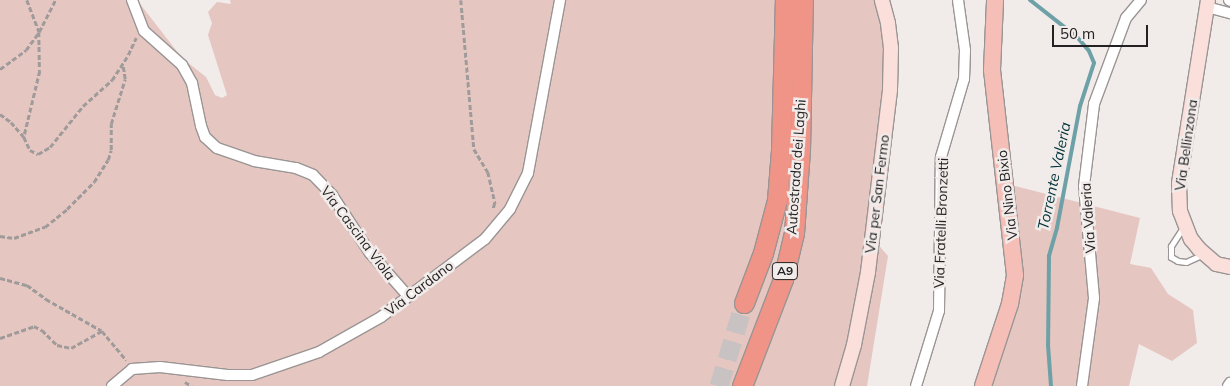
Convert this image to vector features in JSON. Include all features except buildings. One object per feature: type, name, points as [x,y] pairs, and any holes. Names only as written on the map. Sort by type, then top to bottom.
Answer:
[{"type":"highway","name":"Autostrada dei Laghi","points":[[744,303],[763,253],[777,200],[781,150],[785,0]]},
{"type":"highway","name":"Autostrada dei Laghi","points":[[742,386],[783,279],[794,233],[800,150],[803,0]]},
{"type":"main road","name":"Via per San Fermo","points":[[842,386],[854,345],[868,272],[890,89],[891,48],[888,22],[882,0]]},
{"type":"main road","name":"Via Nino Bixio","points":[[983,386],[1010,304],[1015,274],[992,70],[995,0]]},
{"type":"main road","name":"Via Bellinzona","points":[[1207,4],[1179,184],[1180,211],[1191,239],[1204,254],[1216,264],[1230,267]]},
{"type":"street","name":"Via Cascina Viola","points":[[132,0],[144,30],[182,65],[192,84],[205,136],[217,148],[254,161],[296,168],[313,175],[332,195],[370,253],[408,296]]},
{"type":"street","name":"Via Cardano","points":[[132,369],[160,367],[228,375],[252,375],[319,352],[381,317],[485,239],[510,209],[528,174],[560,0]]},
{"type":"street","name":"Via Fratelli Bronzetti","points":[[916,386],[939,311],[941,157],[964,78],[965,50],[958,0]]},
{"type":"street","name":"Via Valeria","points":[[1082,386],[1094,298],[1084,186],[1094,104],[1126,18],[1141,0]]},
{"type":"street","points":[[1207,4],[1230,13]]},
{"type":"street","points":[[112,386],[132,369]]},
{"type":"lane","points":[[1184,225],[1171,246],[1171,257],[1178,262],[1186,262],[1204,254]]},
{"type":"path","points":[[24,137],[40,71],[39,32],[26,0]]},
{"type":"path","points":[[0,69],[26,50],[39,32],[55,0]]},
{"type":"path","points":[[461,0],[474,149],[488,172],[495,203],[493,212]]},
{"type":"path","points":[[0,114],[11,122],[24,137],[30,150],[38,154],[50,148],[83,106],[112,80],[123,64],[137,36],[144,30]]},
{"type":"path","points":[[0,236],[14,238],[45,227],[67,209],[94,182],[108,160],[111,150],[111,124],[125,79],[123,64]]},
{"type":"path","points":[[0,278],[27,285],[46,299],[102,331],[132,369]]},
{"type":"path","points":[[0,338],[34,326],[42,330],[58,345],[71,348],[102,331]]},
{"type":"shaded area","points":[[0,0],[137,0],[182,58],[206,77],[215,95],[222,98],[227,95],[208,35],[212,23],[208,12],[217,2],[231,4],[230,0],[878,0],[889,56],[869,234],[888,256],[867,386],[0,386]]},
{"type":"shaded area","points":[[1003,183],[1140,218],[1130,264],[1151,268],[1168,294],[1193,310],[1197,343],[1172,361],[1139,344],[1129,386],[974,386],[995,328],[1008,268]]},
{"type":"waterway","name":"Torrente Valeria","points":[[1030,0],[1077,37],[1089,51],[1094,63],[1080,106],[1057,228],[1049,256],[1048,345],[1051,386]]},
{"type":"tunnel","points":[[719,386],[744,303]]}]
